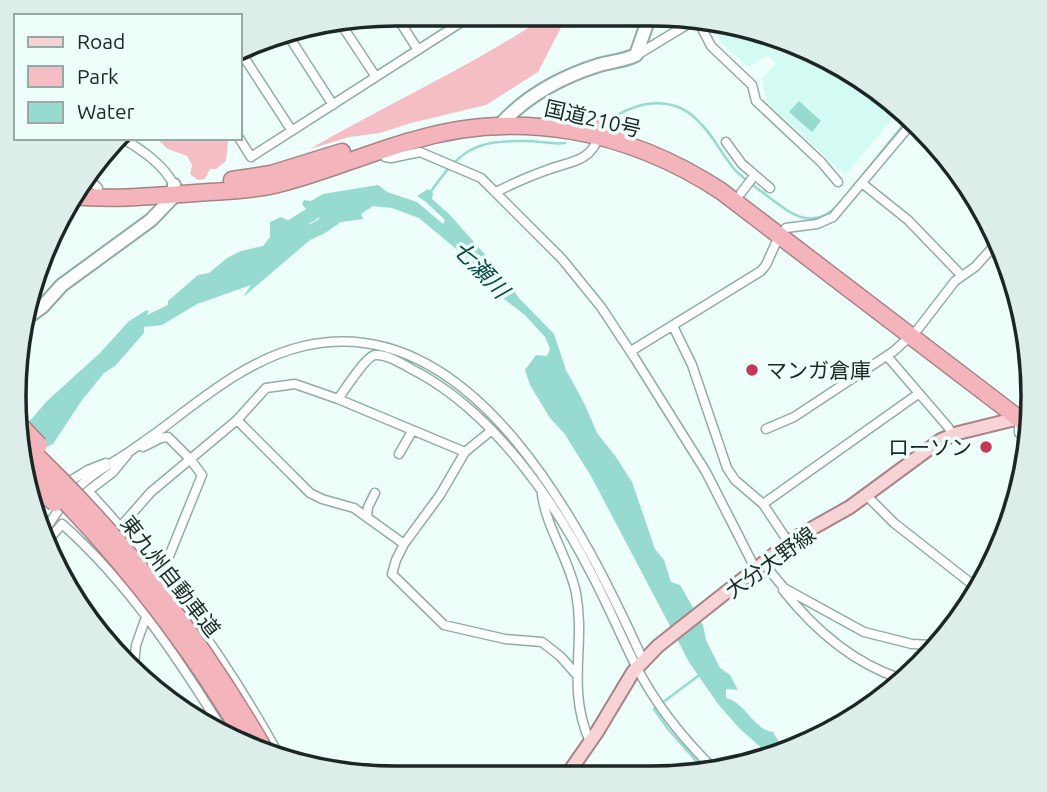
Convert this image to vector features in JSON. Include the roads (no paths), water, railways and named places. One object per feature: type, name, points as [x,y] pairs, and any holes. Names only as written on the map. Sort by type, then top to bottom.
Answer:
[{"type":"highway","name":"国道210号","points":[[85,197],[110,198],[258,177],[425,126],[454,120],[578,120],[634,135],[748,184],[782,232]]},
{"type":"highway","name":"国道210号","points":[[95,182],[175,190],[264,187],[435,135],[505,120],[599,136],[658,155],[694,173],[782,232],[1020,415]]},
{"type":"highway","points":[[28,434],[159,582]]},
{"type":"highway","name":"東九州自動車道","points":[[30,450],[88,506],[159,582],[258,739]]},
{"type":"highway","name":"東九州自動車道","points":[[33,470],[108,547],[149,596],[190,653],[240,731]]},
{"type":"highway","points":[[38,490],[108,547]]},
{"type":"main road","name":"大分大野線","points":[[573,766],[640,664],[658,646],[789,543],[835,517],[935,444],[953,435],[1020,419]]},
{"type":"street","points":[[403,26],[418,50]]},
{"type":"street","points":[[240,140],[251,157],[455,26]]},
{"type":"street","points":[[636,55],[646,26]]},
{"type":"street","points":[[505,120],[528,98],[550,86],[598,66],[636,55],[682,28]]},
{"type":"street","points":[[344,30],[376,77]]},
{"type":"street","points":[[703,30],[712,46],[752,85],[757,102],[821,162],[838,182]]},
{"type":"street","points":[[292,41],[333,105]]},
{"type":"street","points":[[245,58],[292,131]]},
{"type":"street","points":[[631,351],[761,271],[782,232],[811,226],[838,213],[907,130]]},
{"type":"street","points":[[496,192],[547,170],[583,159],[594,148],[599,136]]},
{"type":"street","points":[[37,307],[62,285],[151,220],[175,190],[168,174],[128,142]]},
{"type":"street","points":[[726,142],[737,158],[748,184],[770,188]]},
{"type":"street","points":[[381,151],[385,157],[391,158],[411,152],[425,153],[481,178],[577,277],[631,351],[710,479],[730,523],[760,567],[791,592],[870,635],[924,645]]},
{"type":"street","points":[[863,184],[908,220],[962,276]]},
{"type":"street","points":[[766,429],[794,417],[887,356],[914,333],[952,285],[975,267],[991,250]]},
{"type":"street","points":[[673,326],[692,365],[727,468],[735,480],[763,504],[789,543]]},
{"type":"street","points":[[272,744],[236,684],[159,582],[121,526],[88,491],[113,472],[127,455],[217,389],[259,363],[317,343],[376,345],[401,352],[427,364],[471,394],[512,436],[581,538],[640,664]]},
{"type":"street","points":[[338,399],[368,359],[377,356],[403,364],[430,379],[469,407],[492,430],[542,492],[590,570],[680,734],[707,762]]},
{"type":"street","points":[[887,356],[953,435]]},
{"type":"street","points":[[121,526],[147,496],[237,420],[263,391],[273,386],[301,385],[465,452]]},
{"type":"street","points":[[763,504],[918,394]]},
{"type":"street","points":[[237,420],[310,493],[350,507],[404,544]]},
{"type":"street","points":[[492,430],[465,452],[440,495],[404,544],[392,574],[444,625],[503,638],[542,642],[560,656],[576,674]]},
{"type":"street","points":[[399,454],[411,433]]},
{"type":"street","points":[[42,502],[69,480],[99,464],[113,461],[166,437],[171,439],[200,472],[202,477],[159,582],[136,645],[135,657]]},
{"type":"street","points":[[49,522],[78,488],[113,461]]},
{"type":"street","points":[[542,492],[545,511],[575,589],[580,621],[576,674],[580,716],[590,742]]},
{"type":"street","points":[[367,517],[368,507],[375,493]]},
{"type":"street","points":[[866,495],[894,523],[970,583]]},
{"type":"street","points":[[53,535],[62,524],[112,575],[186,672],[215,718]]},
{"type":"street","points":[[777,580],[784,592],[819,631],[865,663],[893,675]]},
{"type":"water","points":[[799,101],[821,121],[812,132],[789,112]]},
{"type":"water","points":[[378,185],[387,192],[417,202],[443,224],[445,220],[417,196],[428,189],[433,193],[432,199],[450,215],[497,268],[519,298],[554,334],[566,370],[597,433],[632,482],[655,549],[664,560],[671,582],[680,585],[703,625],[706,640],[720,668],[730,675],[738,690],[726,689],[726,698],[739,705],[760,727],[773,732],[779,743],[762,748],[740,729],[718,704],[689,662],[591,476],[530,385],[525,370],[536,355],[547,356],[550,349],[545,337],[525,315],[499,295],[485,275],[467,258],[419,218],[392,208],[373,206],[361,214],[363,219],[341,222],[310,240],[243,297],[251,285],[197,304],[162,325],[144,327],[144,333],[115,366],[104,373],[82,400],[53,444],[46,447],[28,434],[27,424],[47,401],[100,353],[129,321],[145,311],[149,310],[147,315],[168,305],[168,301],[198,275],[209,273],[227,258],[241,251],[263,246],[270,237],[270,222],[281,217],[296,224],[315,222],[320,218],[317,215],[312,216],[302,204],[304,200],[311,201],[323,194]]},
{"type":"waterway","points":[[614,117],[648,104],[659,103],[681,109],[692,115],[706,129],[736,171],[793,214],[811,219],[821,217],[840,203]]},
{"type":"waterway","points":[[844,198],[903,126]]},
{"type":"waterway","points":[[429,194],[459,158],[480,146],[508,141],[565,143]]},
{"type":"waterway","name":"七瀬川","points":[[281,233],[326,205]]},
{"type":"waterway","points":[[698,676],[654,709],[698,763]]},
{"type":"place","name":"マンガ倉庫","points":[[752,370]]},
{"type":"place","name":"ローソン","points":[[986,447]]}]
